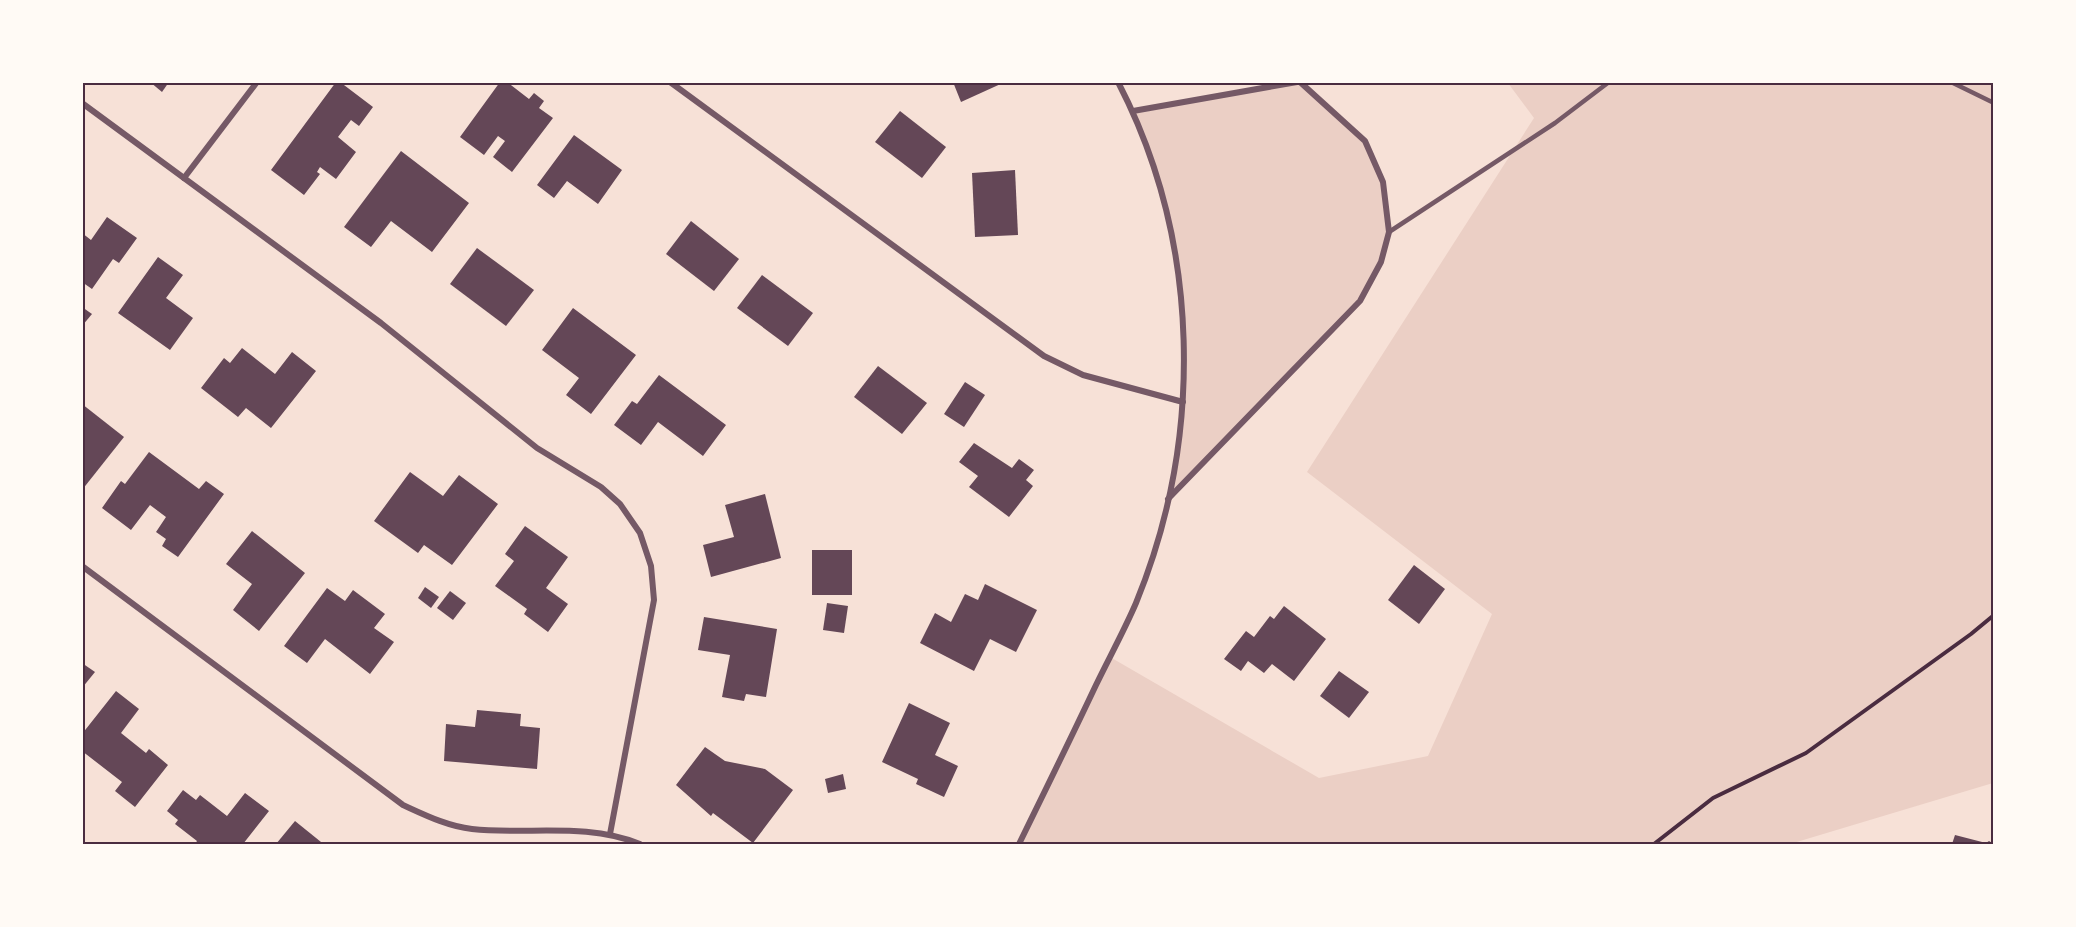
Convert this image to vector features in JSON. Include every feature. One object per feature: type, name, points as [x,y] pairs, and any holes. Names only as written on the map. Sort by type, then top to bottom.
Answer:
[{"type":"street","points":[[184,178],[257,82]]},
{"type":"street","points":[[670,82],[1044,356],[1083,375],[1183,402]]},
{"type":"street","points":[[1019,844],[1136,603],[1161,529],[1175,464],[1183,402],[1183,331],[1180,287],[1172,232],[1152,158],[1133,111],[1118,82]]},
{"type":"street","points":[[1133,111],[1298,82],[1365,141],[1383,182],[1389,232],[1381,262],[1360,301],[1168,500]]},
{"type":"street","points":[[82,103],[381,323],[537,448],[602,487],[620,504],[640,533],[651,566],[654,600],[610,834]]},
{"type":"street","points":[[82,566],[403,805],[436,821],[472,829],[570,829],[610,834],[640,844]]},
{"type":"lane","points":[[1389,232],[1555,123],[1608,82]]},
{"type":"lane","points":[[1951,82],[1994,103]]},
{"type":"path","points":[[1654,844],[1713,798],[1806,753],[1994,615]]},
{"type":"shaded area","points":[[1297,83],[1365,141],[1383,182],[1389,232],[1381,262],[1360,301],[1168,500],[1175,463],[1184,353],[1171,232],[1133,111]]},
{"type":"shaded area","points":[[1508,83],[1993,83],[1993,783],[1790,844],[1019,844],[1110,657],[1319,778],[1428,756],[1492,614],[1307,472],[1534,118]]},
{"type":"building","points":[[150,82],[169,82],[162,92]]},
{"type":"building","points":[[336,82],[340,82],[373,107],[359,126],[351,120],[338,137],[356,152],[336,179],[320,167],[317,172],[320,174],[304,195],[271,170]]},
{"type":"building","points":[[500,82],[507,82],[529,99],[534,93],[544,101],[539,108],[553,118],[512,172],[493,157],[505,141],[498,136],[484,155],[460,137]]},
{"type":"building","points":[[953,82],[1005,82],[961,102]]},
{"type":"building","points":[[900,111],[946,147],[922,178],[875,142]]},
{"type":"building","points":[[574,135],[622,170],[598,204],[567,181],[554,198],[537,185]]},
{"type":"building","points":[[401,151],[469,203],[432,252],[391,221],[371,247],[344,227]]},
{"type":"building","points":[[1015,170],[1018,235],[975,237],[972,173]]},
{"type":"building","points":[[107,217],[137,238],[119,263],[113,259],[92,289],[82,282],[82,233],[91,240]]},
{"type":"building","points":[[691,221],[739,259],[714,291],[666,254]]},
{"type":"building","points":[[477,248],[534,290],[506,326],[450,284]]},
{"type":"building","points":[[158,257],[183,275],[166,298],[193,318],[170,350],[118,313]]},
{"type":"building","points":[[762,275],[813,313],[788,346],[737,308]]},
{"type":"building","points":[[82,307],[92,314],[82,326]]},
{"type":"building","points":[[573,308],[636,355],[591,414],[566,395],[579,378],[542,350]]},
{"type":"building","points":[[242,348],[275,374],[292,352],[316,371],[271,428],[246,408],[238,417],[201,388],[224,358],[230,363]]},
{"type":"building","points":[[878,366],[927,403],[902,434],[854,397]]},
{"type":"building","points":[[659,375],[726,425],[703,456],[658,422],[641,445],[614,425],[632,401],[637,404]]},
{"type":"building","points":[[965,382],[985,395],[964,427],[944,414]]},
{"type":"building","points":[[82,404],[124,437],[82,490]]},
{"type":"building","points":[[974,443],[1012,468],[1019,459],[1034,470],[1026,480],[1033,486],[1009,517],[969,487],[978,476],[959,462]]},
{"type":"building","points":[[149,452],[199,489],[206,481],[224,494],[178,557],[162,546],[166,539],[156,532],[166,517],[150,505],[131,530],[102,508],[121,481],[125,484]]},
{"type":"building","points":[[410,472],[443,496],[459,475],[498,504],[452,565],[424,545],[418,553],[374,521]]},
{"type":"building","points":[[765,494],[781,558],[711,577],[703,545],[734,537],[725,505]]},
{"type":"building","points":[[525,526],[568,557],[546,588],[568,604],[548,632],[524,614],[527,609],[495,586],[514,561],[505,554]]},
{"type":"building","points":[[252,531],[305,573],[259,631],[233,610],[252,584],[226,564]]},
{"type":"building","points":[[812,550],[852,550],[852,595],[812,595]]},
{"type":"building","points":[[1414,565],[1445,589],[1419,624],[1388,600]]},
{"type":"building","points":[[985,584],[1037,610],[1016,652],[990,639],[974,671],[920,643],[935,613],[951,622],[965,594],[978,600]]},
{"type":"building","points":[[425,587],[439,597],[431,608],[418,598]]},
{"type":"building","points":[[327,588],[345,601],[353,590],[385,614],[374,628],[394,642],[370,674],[325,639],[307,663],[284,646]]},
{"type":"building","points":[[450,591],[466,603],[453,620],[437,608]]},
{"type":"building","points":[[827,603],[848,606],[844,633],[823,630]]},
{"type":"building","points":[[1284,606],[1326,639],[1294,681],[1272,664],[1264,673],[1248,661],[1241,671],[1224,659],[1246,631],[1254,637],[1270,616],[1274,619]]},
{"type":"building","points":[[704,617],[777,629],[766,697],[746,694],[744,701],[722,697],[730,655],[698,650]]},
{"type":"building","points":[[82,663],[95,672],[82,688]]},
{"type":"building","points":[[1339,671],[1369,692],[1349,718],[1320,696]]},
{"type":"building","points":[[116,691],[139,709],[121,733],[146,753],[149,749],[168,765],[135,807],[115,791],[122,782],[82,751],[82,734]]},
{"type":"building","points":[[909,703],[950,723],[935,755],[958,766],[944,797],[916,784],[918,779],[882,762]]},
{"type":"building","points":[[477,710],[521,714],[520,726],[540,728],[537,769],[444,761],[446,724],[475,727]]},
{"type":"building","points":[[705,747],[725,761],[765,769],[793,790],[753,843],[713,813],[711,816],[676,785]]},
{"type":"building","points":[[843,774],[846,789],[828,793],[825,779]]},
{"type":"building","points":[[183,790],[196,800],[200,795],[227,816],[245,793],[269,811],[243,844],[195,844],[197,841],[175,824],[178,820],[167,811]]},
{"type":"building","points":[[295,821],[321,842],[319,844],[276,844]]},
{"type":"building","points":[[1955,835],[1986,843],[1989,841],[1994,844],[1952,844]]}]
